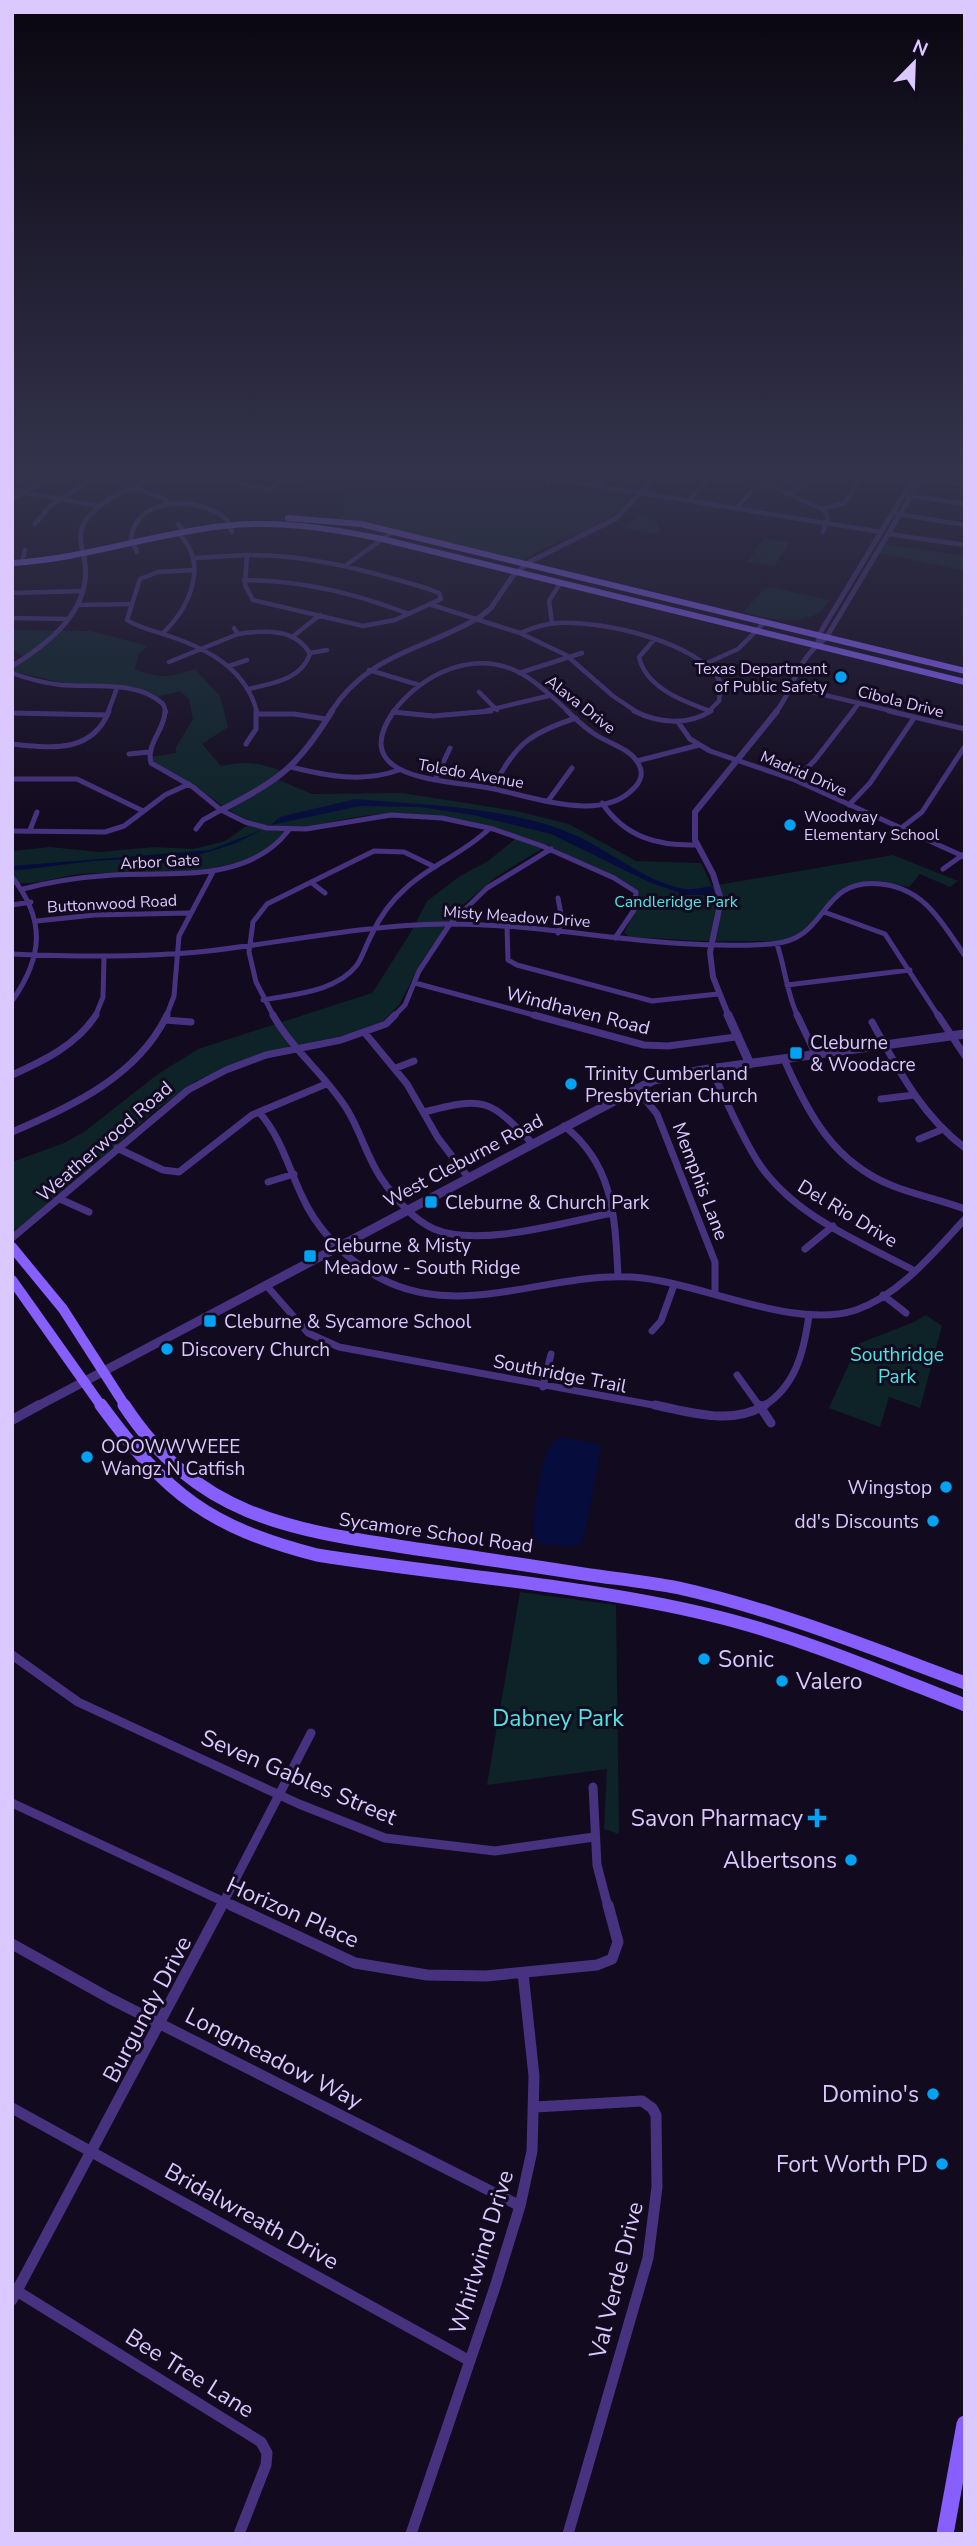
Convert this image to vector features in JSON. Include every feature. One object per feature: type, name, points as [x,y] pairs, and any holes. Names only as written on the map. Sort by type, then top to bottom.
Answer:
[{"type":"main road","points":[[604,593],[771,635],[865,647],[965,671]]},
{"type":"main road","points":[[631,599],[637,593]]},
{"type":"main road","points":[[641,593],[801,632],[877,661],[965,682]]},
{"type":"main road","points":[[801,632],[817,631],[825,624]]},
{"type":"main road","points":[[877,661],[884,652]]},
{"type":"main road","points":[[931,674],[938,665]]},
{"type":"main road","name":"Sycamore School Road","points":[[12,1247],[88,1347],[134,1421],[181,1473],[220,1499],[280,1525],[363,1541],[678,1588],[782,1615],[965,1683]]},
{"type":"main road","name":"Sycamore School Road","points":[[12,1280],[138,1457],[194,1507],[232,1528],[266,1542],[359,1562],[675,1608],[780,1635],[965,1705]]},
{"type":"main road","points":[[359,1562],[363,1541]]},
{"type":"main road","points":[[675,1608],[678,1588]]},
{"type":"main road","points":[[898,1679],[904,1660]]},
{"type":"main road","points":[[945,2534],[959,2487],[965,2424]]},
{"type":"street","points":[[12,666],[42,646],[68,619],[82,593]]},
{"type":"street","points":[[134,593],[127,617],[129,622],[200,648],[229,666],[249,689],[258,714],[259,727],[246,744]]},
{"type":"street","points":[[163,633],[181,616],[191,593]]},
{"type":"street","points":[[247,593],[256,601],[363,626],[410,615],[441,599],[438,593]]},
{"type":"street","points":[[346,593],[410,615]]},
{"type":"street","points":[[196,829],[203,820],[265,786],[291,767],[312,744],[346,690],[369,670],[406,649],[476,620],[491,608],[502,593]]},
{"type":"street","points":[[552,623],[548,611],[549,600],[554,593]]},
{"type":"street","points":[[819,641],[825,624],[845,593]]},
{"type":"street","points":[[750,1064],[718,994],[710,952],[721,900],[719,887],[697,845],[693,828],[696,810],[781,706],[798,667],[839,618],[853,593]]},
{"type":"street","points":[[603,600],[609,594]]},
{"type":"street","points":[[78,605],[130,604]]},
{"type":"street","points":[[432,605],[476,620],[518,634],[548,644],[568,657],[633,713],[659,722],[695,719],[710,711],[720,698],[721,685],[717,675],[685,651],[582,623],[552,623],[518,634]]},
{"type":"street","points":[[652,612],[657,606]]},
{"type":"street","points":[[292,637],[320,615]]},
{"type":"street","points":[[830,616],[839,618]]},
{"type":"street","points":[[12,618],[68,619]]},
{"type":"street","points":[[702,624],[708,619]]},
{"type":"street","points":[[705,664],[731,654],[764,622]]},
{"type":"street","points":[[234,628],[238,634]]},
{"type":"street","points":[[169,663],[238,634],[265,632],[292,637],[306,645],[310,653],[308,663],[293,675],[249,689]]},
{"type":"street","points":[[653,641],[639,657],[643,670],[668,691],[710,711]]},
{"type":"street","points":[[310,653],[327,649]]},
{"type":"street","points":[[519,673],[582,653]]},
{"type":"street","points":[[485,664],[487,658]]},
{"type":"street","points":[[229,666],[247,660]]},
{"type":"street","name":"Alava Drive","points":[[419,685],[447,669],[485,664],[508,668],[519,673],[637,761]]},
{"type":"street","points":[[369,670],[419,685]]},
{"type":"street","points":[[12,673],[46,683],[146,693],[163,704],[166,717],[149,752],[149,758],[156,767],[189,784],[221,810],[251,824],[288,831],[308,830],[389,815],[440,817],[551,849],[636,892],[637,901],[633,912],[615,938]]},
{"type":"street","name":"Toledo Avenue","points":[[419,685],[393,712],[380,742],[381,750],[389,764],[399,770],[435,780],[493,788],[548,801],[573,805],[602,803]]},
{"type":"street","name":"Cibola Drive","points":[[791,687],[965,729]]},
{"type":"street","points":[[12,744],[50,746],[78,742],[98,731],[117,688]]},
{"type":"street","points":[[479,691],[497,710]]},
{"type":"street","points":[[393,712],[444,718],[497,710],[548,696]]},
{"type":"street","points":[[795,780],[815,760],[859,703]]},
{"type":"street","points":[[12,713],[107,715]]},
{"type":"street","points":[[258,714],[294,714],[326,719]]},
{"type":"street","points":[[493,788],[519,743],[534,733],[576,718]]},
{"type":"street","points":[[849,805],[870,783],[914,718]]},
{"type":"street","name":"Madrid Drive","points":[[678,722],[685,734],[700,745],[795,780],[900,829],[964,855]]},
{"type":"street","points":[[697,845],[657,843],[629,833],[616,822],[602,803],[623,797],[635,788],[641,773],[637,761],[700,745]]},
{"type":"street","points":[[900,829],[922,812],[965,746]]},
{"type":"street","points":[[435,780],[450,748]]},
{"type":"street","points":[[129,754],[149,752]]},
{"type":"street","points":[[291,767],[322,774],[361,778],[382,776],[399,770]]},
{"type":"street","points":[[548,801],[572,768]]},
{"type":"street","points":[[12,779],[77,779],[143,811]]},
{"type":"street","points":[[12,831],[105,832],[124,826],[165,795],[189,784]]},
{"type":"street","points":[[30,830],[37,812]]},
{"type":"street","points":[[262,1000],[323,986],[347,975],[357,964],[373,929],[399,895],[435,867],[463,852],[489,829]]},
{"type":"street","name":"Arbor Gate","points":[[23,889],[57,880],[214,870],[257,858],[276,846],[288,831]]},
{"type":"street","name":"Weatherwood Road","points":[[12,1238],[172,1101],[204,1081],[266,1055],[365,1033],[395,1017],[405,1005],[415,982],[450,924],[488,888],[551,849]]},
{"type":"street","points":[[435,867],[404,852],[374,851],[357,857],[312,883],[267,904],[251,923],[248,946],[262,1000],[276,1024],[349,1113],[374,1167],[408,1209],[435,1229],[471,1236],[612,1213]]},
{"type":"street","points":[[943,869],[964,855]]},
{"type":"street","points":[[13,1129],[72,1103],[114,1076],[135,1058],[165,1020],[175,990],[174,955],[189,913],[214,870]]},
{"type":"street","points":[[12,877],[31,902],[37,920],[36,949],[27,980],[12,1001]]},
{"type":"street","points":[[312,883],[325,893]]},
{"type":"street","name":"Misty Meadow Drive","points":[[12,954],[104,957],[174,955],[373,929],[450,924],[712,944],[777,944],[802,937],[812,929],[836,894],[851,888],[881,884],[905,888],[925,899],[965,956]]},
{"type":"street","points":[[558,898],[563,916],[558,933]]},
{"type":"street","points":[[12,905],[31,902]]},
{"type":"street","points":[[824,912],[879,930],[894,944],[965,1056]]},
{"type":"street","name":"Buttonwood Road","points":[[37,920],[94,915],[189,913]]},
{"type":"street","points":[[507,927],[508,960],[517,965],[652,1001],[718,994]]},
{"type":"street","points":[[777,944],[797,1018],[816,1055]]},
{"type":"street","points":[[12,1075],[63,1047],[91,1021],[103,996],[104,957]]},
{"type":"street","points":[[786,985],[910,970]]},
{"type":"street","name":"Windhaven Road","points":[[415,982],[644,1045],[668,1046],[736,1037]]},
{"type":"street","points":[[165,1020],[191,1022]]},
{"type":"street","points":[[872,1022],[914,1095],[942,1130],[965,1148]]},
{"type":"street","points":[[365,1033],[396,1068],[438,1138],[468,1177]]},
{"type":"street","name":"West Cleburne Road","points":[[12,1420],[636,1088],[677,1074],[965,1034]]},
{"type":"street","points":[[784,1059],[810,1114],[825,1139],[842,1158],[874,1178],[965,1209]]},
{"type":"street","points":[[396,1068],[414,1061]]},
{"type":"street","name":"Del Rio Drive","points":[[711,1069],[744,1136],[768,1176],[797,1204],[913,1270]]},
{"type":"street","points":[[117,1148],[163,1170],[179,1172],[259,1112],[326,1083]]},
{"type":"street","name":"Memphis Lane","points":[[636,1088],[657,1114],[715,1262],[715,1294]]},
{"type":"street","points":[[881,1099],[914,1095]]},
{"type":"street","points":[[424,1112],[457,1103],[483,1101],[495,1108],[532,1143]]},
{"type":"street","points":[[259,1112],[278,1135],[309,1211],[339,1246],[362,1268],[386,1282],[401,1289],[442,1298],[509,1294],[618,1276],[825,1315],[853,1310],[883,1295],[965,1219]]},
{"type":"street","points":[[564,1126],[594,1155],[612,1213],[618,1276]]},
{"type":"street","points":[[919,1139],[942,1130]]},
{"type":"street","points":[[268,1181],[294,1174]]},
{"type":"street","points":[[60,1199],[89,1212]]},
{"type":"street","points":[[805,1249],[833,1226]]},
{"type":"street","name":"Southridge Trail","points":[[266,1285],[308,1333],[338,1347],[543,1387],[717,1417],[738,1417],[762,1409],[772,1404],[785,1390],[805,1348],[809,1314]]},
{"type":"street","points":[[652,1331],[661,1321],[674,1285]]},
{"type":"street","points":[[883,1295],[906,1313]]},
{"type":"street","points":[[543,1387],[551,1354]]},
{"type":"street","points":[[737,1375],[771,1423]]},
{"type":"street","name":"Seven Gables Street","points":[[12,1655],[78,1702],[280,1794],[385,1838],[495,1851],[594,1837]]},
{"type":"street","name":"Burgundy Drive","points":[[14,2293],[161,2024],[311,1734]]},
{"type":"street","points":[[593,1787],[594,1837]]},
{"type":"street","name":"Horizon Place","points":[[12,1803],[355,1963],[427,1975],[523,1973],[608,1962],[615,1954],[618,1942],[597,1865],[594,1837]]},
{"type":"street","name":"Longmeadow Way","points":[[12,1944],[161,2024],[520,2206]]},
{"type":"street","name":"Whirlwind Drive","points":[[411,2534],[520,2206],[532,2151],[535,2107],[523,1973]]},
{"type":"street","name":"Val Verde Drive","points":[[535,2107],[642,2101],[648,2104],[656,2115],[659,2194],[653,2232],[568,2534]]},
{"type":"street","name":"Bridalwreath Drive","points":[[12,2108],[470,2361]]},
{"type":"street","name":"Bee Tree Lane","points":[[14,2293],[261,2442],[267,2453],[265,2465],[239,2534]]},
{"type":"green space","points":[[761,593],[796,593],[829,600],[814,616],[803,619],[778,619],[743,612]]},
{"type":"green space","name":"Candleridge Park","points":[[12,630],[91,631],[148,646],[140,653],[135,669],[143,672],[165,676],[195,669],[220,696],[228,727],[202,744],[221,766],[247,763],[269,767],[286,773],[279,780],[312,794],[402,793],[516,811],[569,824],[636,861],[701,863],[712,886],[893,855],[958,881],[950,887],[920,874],[909,887],[883,882],[852,886],[834,895],[812,928],[784,941],[703,941],[630,937],[624,933],[639,903],[633,888],[548,845],[496,877],[463,905],[422,961],[399,1005],[383,1021],[349,1034],[263,1053],[196,1081],[156,1110],[32,1219],[12,1232],[12,1162],[64,1143],[84,1132],[158,1074],[198,1049],[372,993],[411,932],[427,901],[460,876],[488,861],[519,836],[442,817],[384,814],[288,829],[273,843],[245,860],[205,869],[81,874],[37,882],[12,882],[12,851],[50,847],[100,852],[154,847],[193,849],[225,841],[252,822],[164,769],[150,757],[176,753],[176,747],[193,719],[189,699],[180,691],[157,697],[130,687],[63,683],[12,671],[12,667],[26,658],[12,649]]},
{"type":"green space","name":"Southridge Park","points":[[926,1315],[942,1326],[920,1408],[889,1397],[880,1427],[829,1408],[858,1344]]},
{"type":"green space","name":"Dabney Park","points":[[520,1592],[616,1605],[619,1834],[604,1829],[607,1769],[487,1785]]},
{"type":"shaded area","points":[[355,799],[461,808],[514,816],[580,837],[640,872],[670,885],[685,889],[712,886],[715,895],[685,895],[649,882],[551,834],[473,815],[420,807],[360,806],[271,825],[280,817]]},
{"type":"shaded area","points":[[262,830],[234,844],[198,855],[93,861],[12,871],[12,866],[210,850]]},
{"type":"shaded area","points":[[561,1437],[598,1444],[601,1449],[585,1532],[582,1542],[573,1547],[536,1543],[534,1534],[535,1508],[543,1463],[552,1443]]},
{"type":"place","name":"Texas Department of Public Safety","points":[[841,677]]},
{"type":"place","name":"Woodway Elementary School","points":[[790,825]]},
{"type":"place","name":"Cleburne & Woodacre","points":[[796,1053]]},
{"type":"place","name":"Trinity Cumberland Presbyterian Church","points":[[571,1084]]},
{"type":"place","name":"Cleburne & Church Park","points":[[431,1202]]},
{"type":"place","name":"Cleburne & Misty Meadow - South Ridge","points":[[310,1256]]},
{"type":"place","name":"Cleburne & Sycamore School","points":[[210,1321]]},
{"type":"place","name":"Discovery Church","points":[[167,1349]]},
{"type":"place","name":"OOOWWWEEE Wangz N Catfish","points":[[87,1457]]},
{"type":"place","name":"Wingstop","points":[[946,1487]]},
{"type":"place","name":"dd's Discounts","points":[[933,1521]]},
{"type":"place","name":"Sonic","points":[[704,1659]]},
{"type":"place","name":"Valero","points":[[782,1681]]},
{"type":"place","name":"Savon Pharmacy","points":[[817,1818]]},
{"type":"place","name":"Albertsons","points":[[851,1860]]},
{"type":"place","name":"Domino's","points":[[933,2094]]},
{"type":"place","name":"Fort Worth PD","points":[[942,2164]]}]
